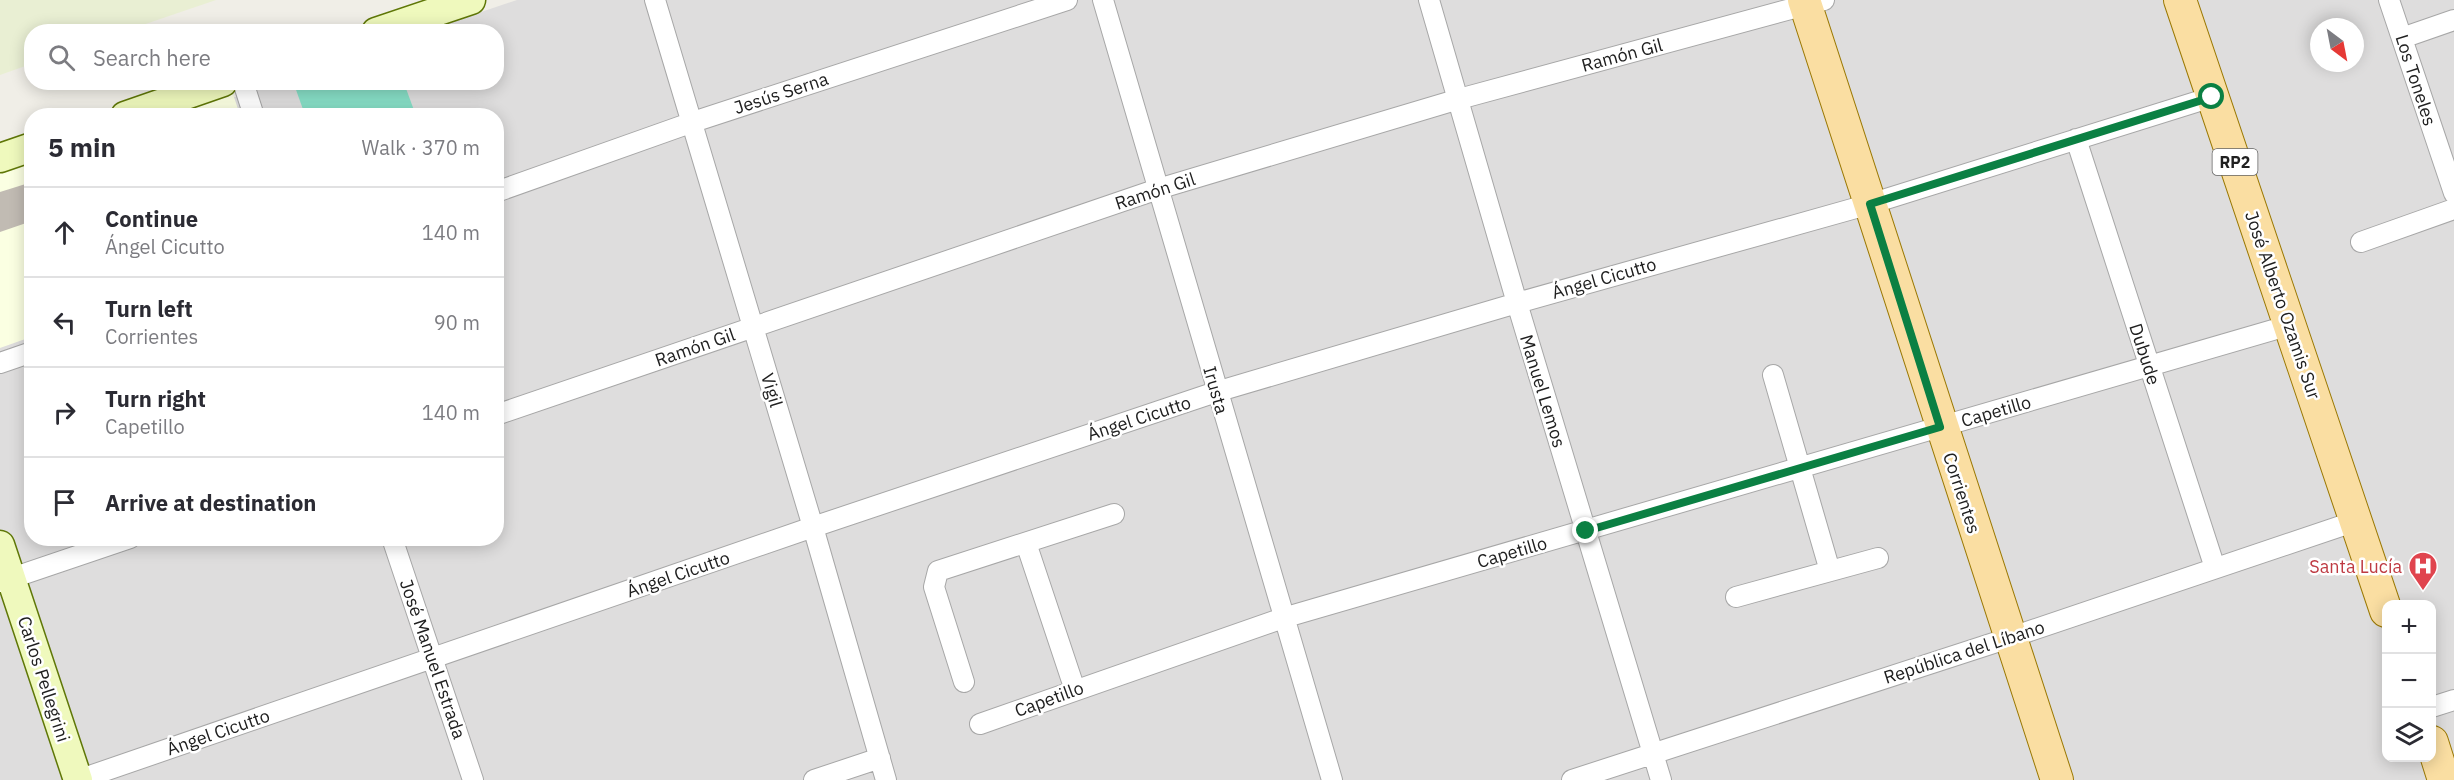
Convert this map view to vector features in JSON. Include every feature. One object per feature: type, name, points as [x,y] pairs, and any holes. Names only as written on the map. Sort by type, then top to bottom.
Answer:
[{"type":"main road","name":"José Alberto Ozamis Sur","points":[[2180,0],[2382,600]]},
{"type":"main road","name":"Corrientes","points":[[1811,2],[1870,204],[1940,427],[2057,780]]},
{"type":"main road","points":[[2436,755],[2444,780]]},
{"type":"street","points":[[400,24],[471,0]]},
{"type":"street","name":"Vigil","points":[[655,0],[813,527],[886,780]]},
{"type":"street","name":"Jesús Serna","points":[[504,189],[693,122],[1067,0]]},
{"type":"street","name":"Irusta","points":[[1102,0],[1332,780]]},
{"type":"street","name":"Manuel Lemos","points":[[1429,0],[1517,303],[1661,780]]},
{"type":"street","name":"Los Toneles","points":[[2389,0],[2454,194]]},
{"type":"street","name":"Ramón Gil","points":[[504,412],[1158,189],[1459,99],[1811,2]]},
{"type":"street","points":[[2402,38],[2454,20]]},
{"type":"street","points":[[148,108],[200,90]]},
{"type":"street","points":[[246,90],[251,108]]},
{"type":"street","name":"Ángel Cicutto","points":[[78,780],[813,527],[1216,392],[1517,303],[1870,204],[2212,97]]},
{"type":"street","name":"Dubude","points":[[2076,139],[2215,568]]},
{"type":"street","points":[[0,158],[24,150]]},
{"type":"street","points":[[2361,242],[2454,209]]},
{"type":"street","name":"Capetillo","points":[[980,724],[1283,618],[2290,325]]},
{"type":"street","points":[[0,363],[24,355]]},
{"type":"street","points":[[1773,375],[1830,571]]},
{"type":"street","points":[[964,682],[933,587],[938,571],[1114,514]]},
{"type":"street","name":"República del Líbano","points":[[1572,780],[2009,638],[2356,521]]},
{"type":"street","points":[[1026,543],[1075,690]]},
{"type":"street","name":"Carlos Pellegrini","points":[[0,545],[5,580],[78,780]]},
{"type":"street","points":[[5,580],[106,546]]},
{"type":"street","name":"José Manuel Estrada","points":[[395,546],[473,780]]},
{"type":"street","points":[[1736,597],[1878,558]]},
{"type":"street","points":[[2436,706],[2454,700]]},
{"type":"street","points":[[814,780],[880,758]]},
{"type":"shaded area","points":[[0,0],[216,0],[146,24],[24,24],[24,66],[0,75]]},
{"type":"shaded area","points":[[517,0],[2454,0],[2454,780],[0,780],[0,177],[24,169],[24,546],[504,546],[504,108],[202,108],[256,90],[504,90],[504,24],[446,24]]},
{"type":"shaded area","points":[[233,94],[238,108],[191,108]]},
{"type":"shaded area","points":[[24,165],[24,339],[0,348],[0,173]]},
{"type":"green space","points":[[296,90],[407,90],[413,108],[302,108]]},
{"type":"building","points":[[24,184],[24,224],[0,232],[0,192]]},
{"type":"place","name":"Santa Lucía","points":[[2423,592]]},
{"type":"route","points":[[1586,531],[1940,427],[1870,204],[2212,97]]}]
